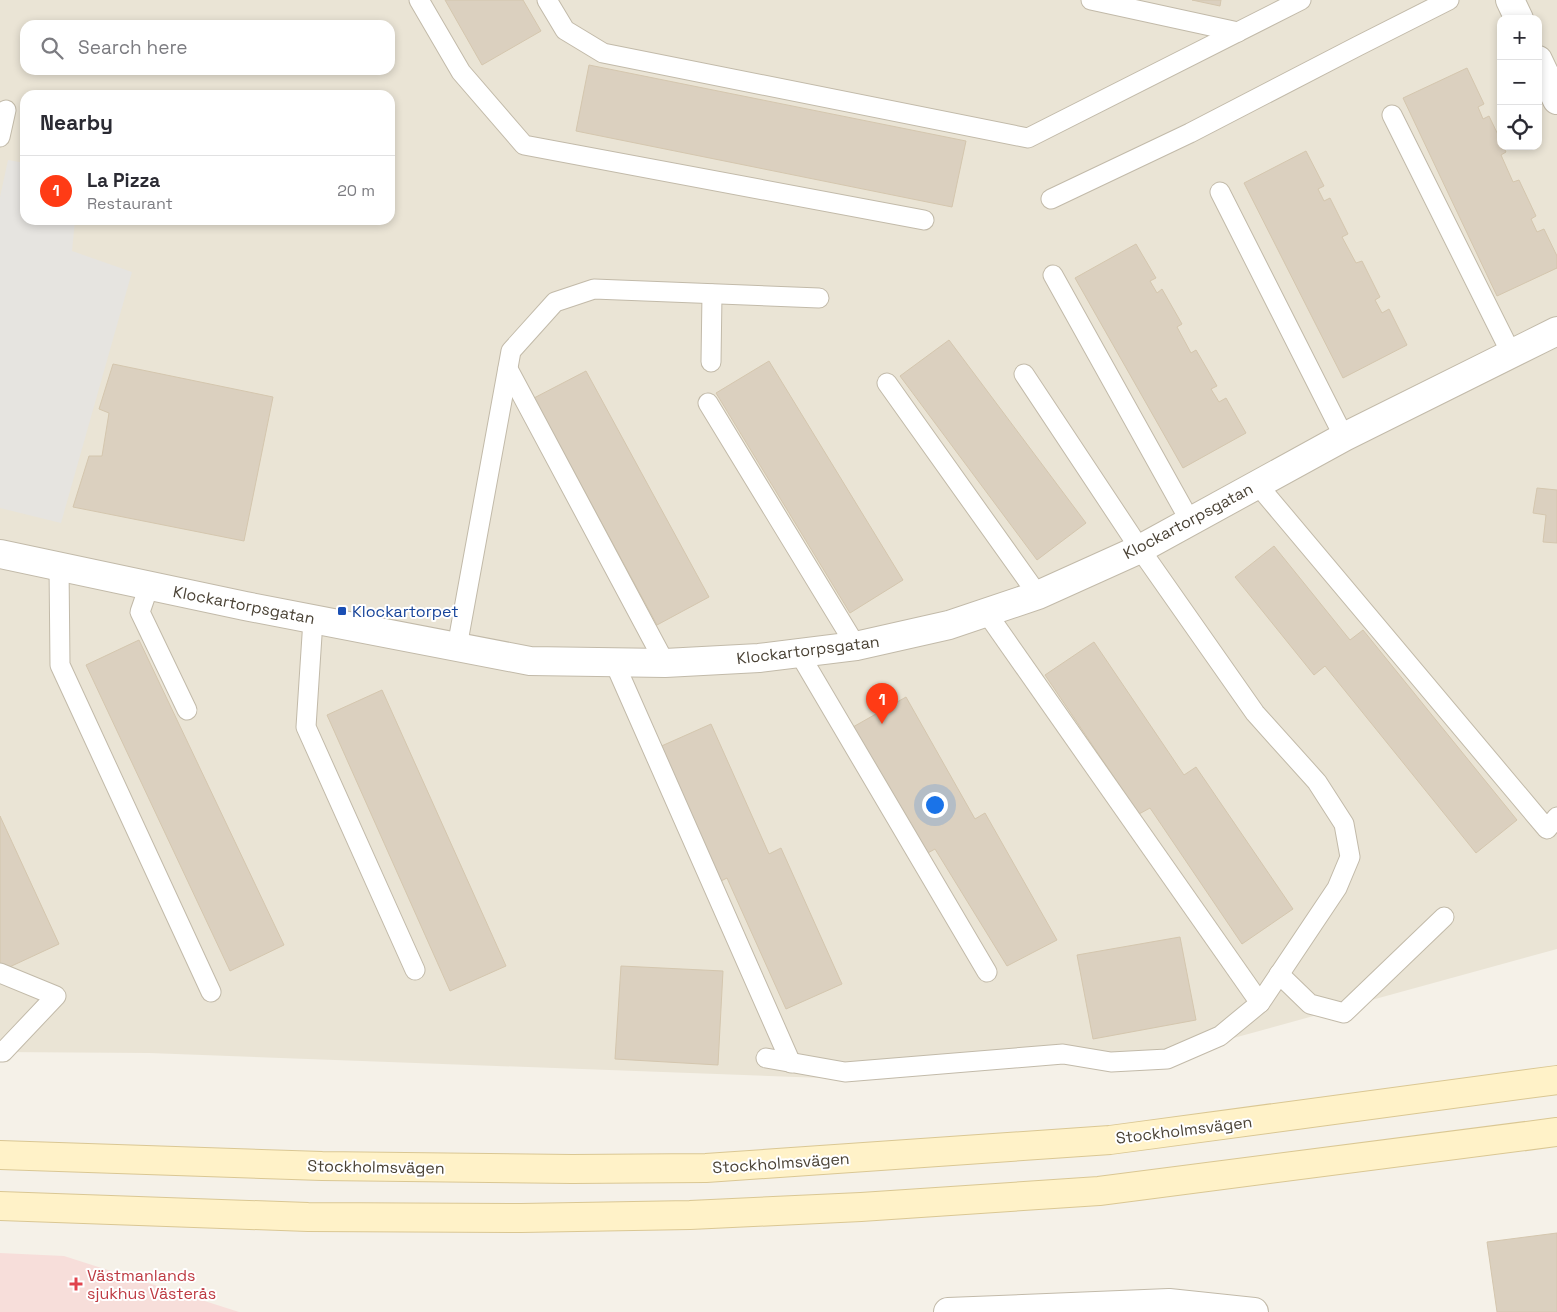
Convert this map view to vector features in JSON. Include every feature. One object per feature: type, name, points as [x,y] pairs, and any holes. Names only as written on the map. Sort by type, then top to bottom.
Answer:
[{"type":"main road","name":"Stockholmsvägen","points":[[0,1155],[322,1166],[572,1169],[706,1168],[1110,1140],[1557,1080]]},
{"type":"main road","points":[[0,1206],[308,1217],[512,1218],[690,1215],[861,1207],[1099,1191],[1557,1132]]},
{"type":"street","points":[[1510,0],[1517,15]]},
{"type":"street","points":[[1542,68],[1557,100]]},
{"type":"street","name":"Klockartorpsgatan","points":[[0,554],[313,620],[530,661],[665,664],[759,658],[856,646],[949,625],[1038,595],[1140,549],[1344,437],[1557,331]]},
{"type":"street","points":[[948,1312],[1169,1307],[1254,1312]]},
{"type":"lane","points":[[419,0],[461,72],[524,146],[924,220]]},
{"type":"lane","points":[[547,0],[565,30],[602,53],[1028,138],[1301,0]]},
{"type":"lane","points":[[1091,0],[1238,32]]},
{"type":"lane","points":[[1051,199],[1190,133],[1449,0]]},
{"type":"lane","points":[[0,137],[6,110]]},
{"type":"lane","points":[[1392,115],[1511,353]]},
{"type":"lane","points":[[1220,192],[1344,437]]},
{"type":"lane","points":[[1053,275],[1190,521]]},
{"type":"lane","points":[[457,647],[512,351],[555,302],[594,290],[819,298]]},
{"type":"lane","points":[[711,362],[712,294]]},
{"type":"lane","points":[[508,369],[665,664]]},
{"type":"lane","points":[[766,1058],[845,1072],[1063,1054],[1111,1062],[1167,1059],[1220,1036],[1260,1003],[1337,888],[1350,857],[1344,824],[1317,782],[1255,713],[1140,549],[1024,374]]},
{"type":"lane","points":[[887,383],[1038,595]]},
{"type":"lane","points":[[708,403],[856,646]]},
{"type":"lane","points":[[1257,484],[1547,829],[1557,817]]},
{"type":"lane","points":[[59,566],[60,665],[211,992]]},
{"type":"lane","points":[[149,586],[140,612],[186,710]]},
{"type":"lane","points":[[986,612],[1260,1003]]},
{"type":"lane","points":[[313,620],[306,727],[414,970]]},
{"type":"lane","points":[[799,653],[987,972]]},
{"type":"lane","points":[[615,664],[791,1063]]},
{"type":"lane","points":[[1279,974],[1310,1004],[1344,1013],[1444,918]]},
{"type":"lane","points":[[0,973],[56,996],[3,1052],[0,1052]]},
{"type":"shaded area","points":[[0,0],[1557,0],[1557,949],[1208,1045],[877,1080],[149,1053],[0,1052]]},
{"type":"shaded area","points":[[8,160],[20,162],[20,225],[75,225],[72,251],[132,272],[61,523],[0,508],[0,197]]},
{"type":"shaded area","name":"Västmanlands sjukhus Västerås","points":[[0,1253],[64,1256],[239,1312],[0,1312]]},
{"type":"building","points":[[445,0],[523,0],[541,31],[482,65]]},
{"type":"building","points":[[1192,0],[1221,0],[1220,6]]},
{"type":"building","points":[[589,65],[966,141],[952,207],[576,131]]},
{"type":"building","points":[[1467,68],[1484,104],[1478,107],[1483,119],[1489,116],[1497,133],[1497,150],[1505,150],[1506,152],[1501,155],[1513,182],[1519,180],[1536,216],[1531,219],[1537,232],[1544,229],[1557,256],[1557,268],[1497,296],[1403,98]]},
{"type":"building","points":[[1306,151],[1324,186],[1318,189],[1324,201],[1330,198],[1348,234],[1342,237],[1356,263],[1362,261],[1380,297],[1375,300],[1382,313],[1389,309],[1407,345],[1343,378],[1244,183]]},
{"type":"building","points":[[1136,244],[1156,278],[1150,281],[1157,293],[1162,289],[1182,324],[1177,327],[1191,353],[1196,350],[1217,386],[1211,389],[1219,402],[1226,398],[1246,433],[1183,468],[1075,278]]},
{"type":"building","points":[[949,340],[1086,523],[1037,560],[900,376]]},
{"type":"building","points":[[769,361],[903,580],[850,613],[716,393]]},
{"type":"building","points":[[113,364],[273,397],[244,541],[73,507],[89,456],[102,456],[109,413],[99,409]]},
{"type":"building","points":[[586,371],[709,597],[657,625],[534,398]]},
{"type":"building","points":[[1537,488],[1557,490],[1557,543],[1543,542],[1546,515],[1533,513]]},
{"type":"building","points":[[1274,546],[1350,640],[1363,630],[1517,820],[1476,853],[1325,666],[1314,675],[1235,577]]},
{"type":"building","points":[[139,640],[284,945],[230,971],[86,665]]},
{"type":"building","points":[[1094,642],[1184,775],[1196,767],[1293,909],[1242,944],[1150,808],[1139,814],[1045,675]]},
{"type":"building","points":[[382,690],[506,966],[450,991],[327,715]]},
{"type":"building","points":[[906,697],[975,819],[985,813],[1057,940],[1007,966],[935,849],[926,854],[853,727]]},
{"type":"building","points":[[711,724],[769,854],[781,848],[842,984],[786,1009],[727,878],[717,883],[657,748]]},
{"type":"building","points":[[0,816],[59,944],[3,970],[0,963]]},
{"type":"building","points":[[1180,937],[1196,1020],[1093,1039],[1077,955]]},
{"type":"building","points":[[621,966],[723,971],[718,1065],[615,1059]]},
{"type":"building","points":[[1557,1233],[1557,1312],[1497,1312],[1487,1242]]},
{"type":"place","name":"Klockartorpet","points":[[342,611]]},
{"type":"place","name":"La Pizza","points":[[882,724]]},
{"type":"place","name":"Västmanlands sjukhus Västerås","points":[[76,1284]]}]
